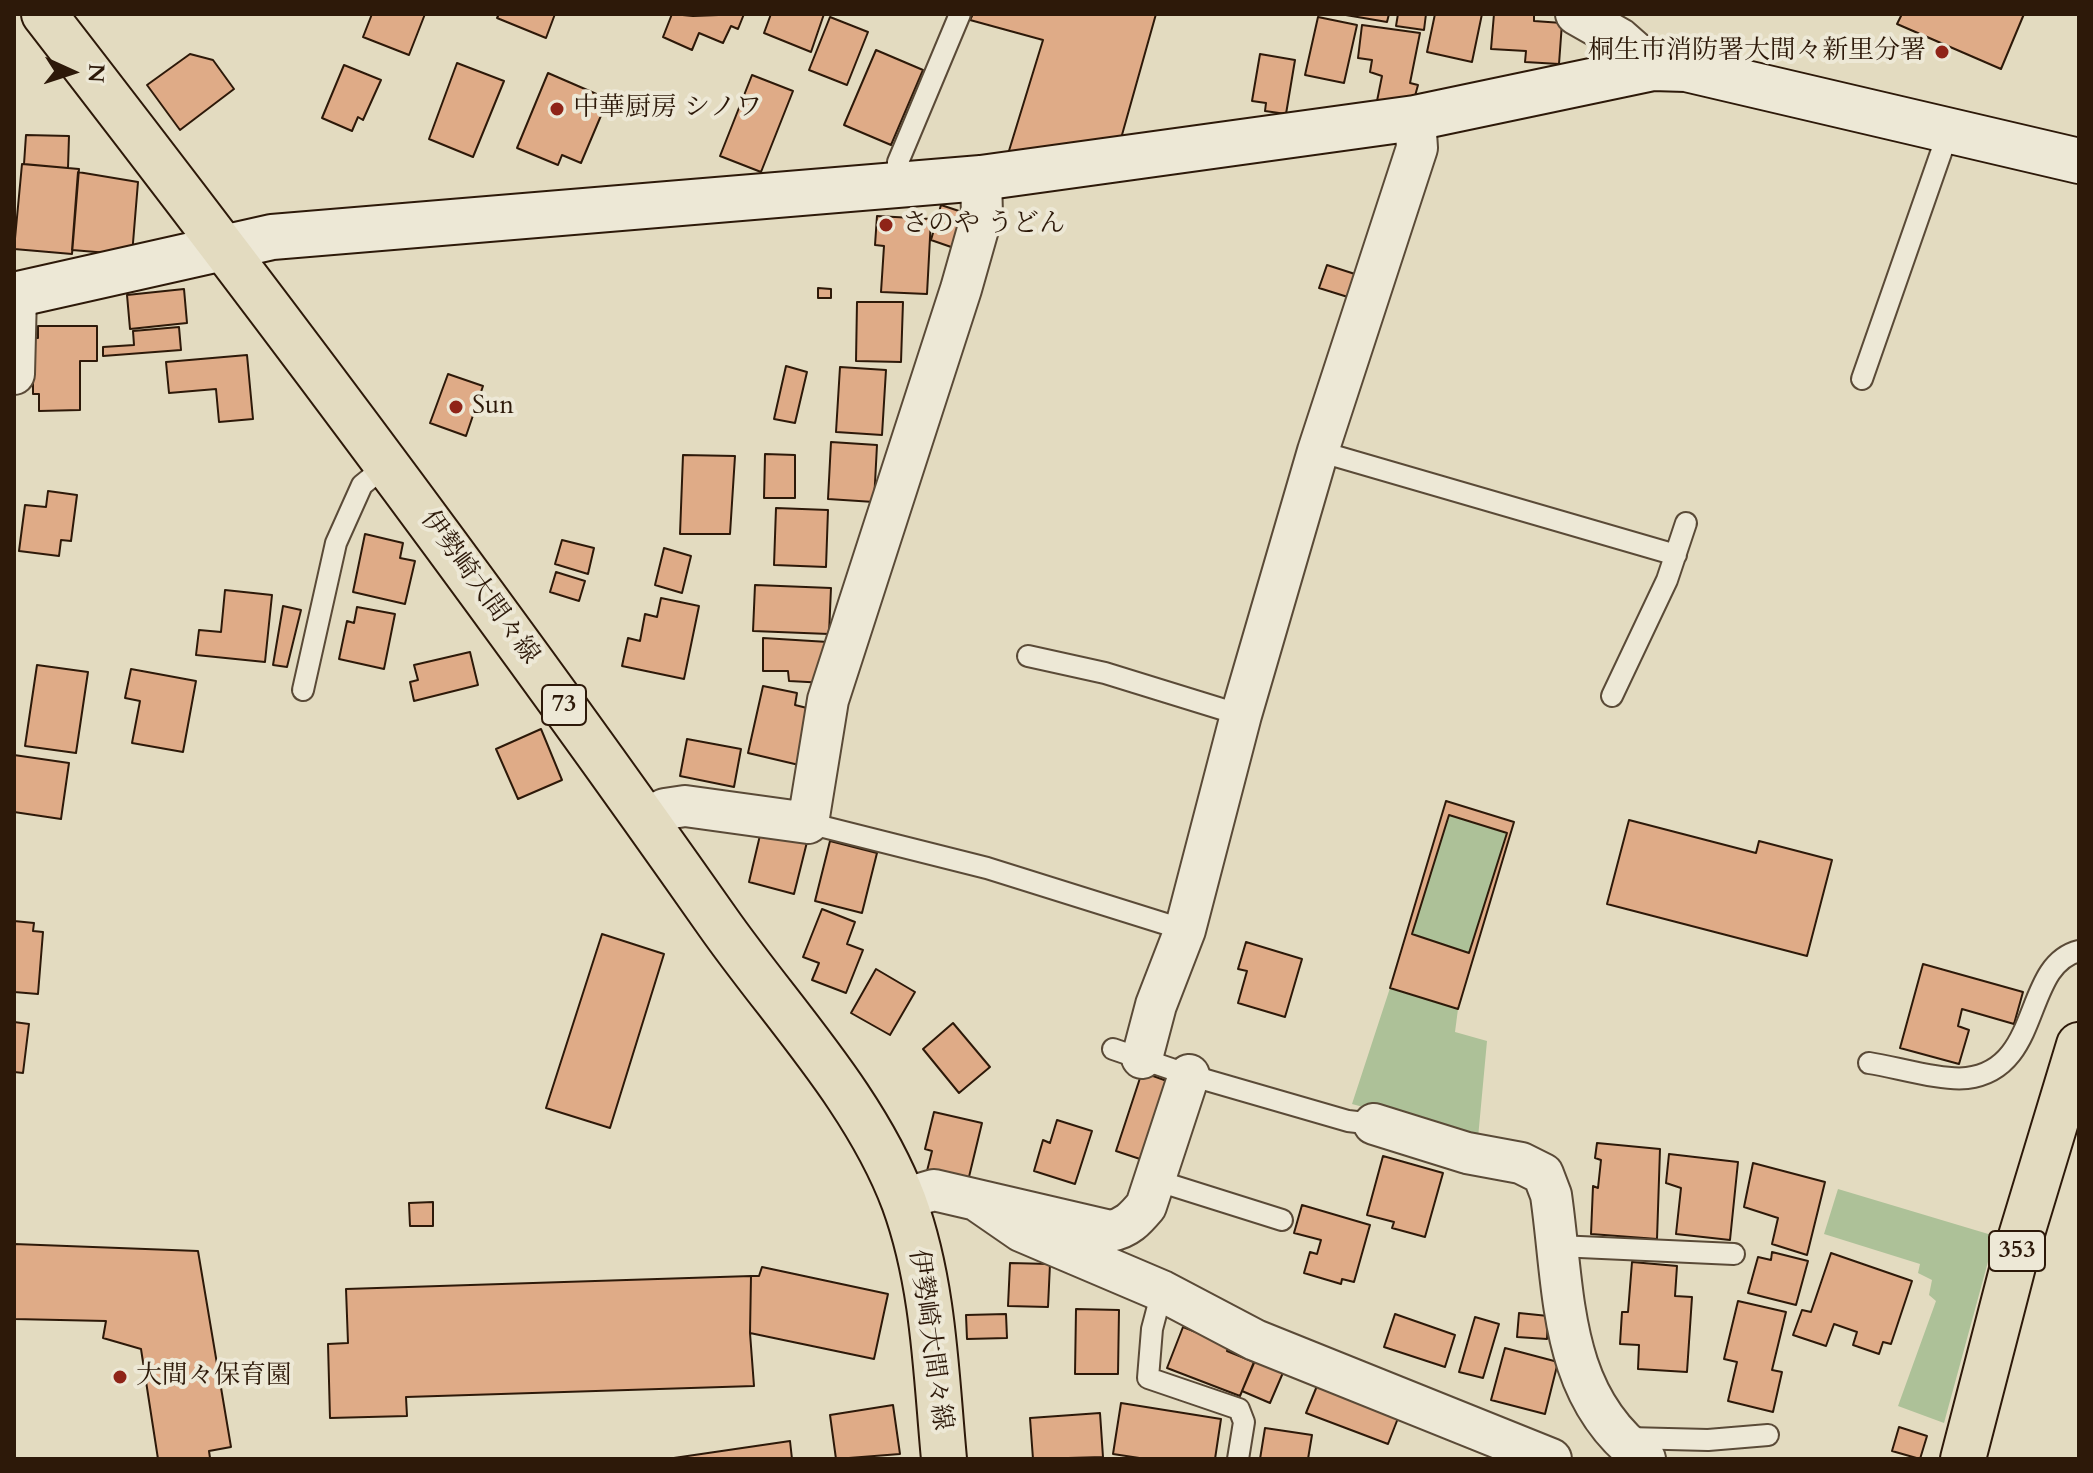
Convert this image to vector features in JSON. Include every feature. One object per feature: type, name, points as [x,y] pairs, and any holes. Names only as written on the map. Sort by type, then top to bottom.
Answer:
[{"type":"main road","name":"伊勢崎大間々線","points":[[44,14],[226,247],[388,464],[846,1096],[903,1199],[926,1290],[944,1459]]},
{"type":"main road","name":"353","points":[[1963,1459],[2019,1243],[2079,1045]]},
{"type":"street","points":[[1576,14],[1620,39],[1653,68]]},
{"type":"street","points":[[14,374],[15,295],[272,237],[411,223],[981,178],[1415,118],[1653,68],[1686,69],[2079,161]]},
{"type":"street","points":[[1127,1054],[1169,979],[1185,930],[1241,715],[1318,451],[1417,148],[1415,118]]},
{"type":"street","points":[[647,818],[665,809],[685,806],[808,823],[828,700],[961,289],[982,215],[981,178]]},
{"type":"street","points":[[903,1199],[934,1190],[1110,1231],[1132,1222],[1146,1206],[1189,1075]]},
{"type":"street","points":[[1374,1124],[1537,1170],[1549,1184],[1575,1363],[1593,1404],[1633,1448]]},
{"type":"street","points":[[979,1202],[1021,1231],[1162,1291],[1290,1355],[1551,1459]]},
{"type":"lane","points":[[897,185],[898,162],[960,14]]},
{"type":"lane","points":[[1862,379],[1949,130]]},
{"type":"lane","points":[[1318,451],[1676,555]]},
{"type":"lane","points":[[303,690],[336,543],[362,485],[388,464]]},
{"type":"lane","points":[[1612,696],[1676,555],[1686,523]]},
{"type":"lane","points":[[1028,656],[1105,673],[1241,715]]},
{"type":"lane","points":[[808,823],[987,868],[1185,930]]},
{"type":"lane","points":[[1869,1063],[1964,1079],[2001,1065],[2017,1047],[2038,996],[2058,963],[2079,951]]},
{"type":"lane","points":[[1127,1054],[1348,1121],[1374,1124]]},
{"type":"lane","points":[[1155,1180],[1282,1220]]},
{"type":"lane","points":[[1558,1246],[1734,1254]]},
{"type":"lane","points":[[1162,1291],[1152,1329],[1148,1378],[1239,1409],[1244,1422],[1238,1459]]},
{"type":"lane","points":[[1633,1448],[1768,1435]]},
{"type":"green space","points":[[1449,815],[1507,833],[1469,953],[1412,934]]},
{"type":"green space","points":[[1390,988],[1458,1009],[1455,1032],[1487,1041],[1478,1138],[1352,1104]]},
{"type":"green space","points":[[1838,1189],[1995,1236],[1944,1423],[1898,1406],[1936,1301],[1929,1295],[1932,1280],[1918,1273],[1920,1264],[1824,1234]]},
{"type":"building","points":[[372,14],[425,14],[409,55],[363,37]]},
{"type":"building","points":[[499,14],[555,14],[546,38],[497,18]]},
{"type":"building","points":[[672,14],[744,14],[738,29],[731,26],[723,43],[699,33],[692,50],[663,37]]},
{"type":"building","points":[[771,14],[824,14],[811,52],[764,33]]},
{"type":"building","points":[[973,14],[1156,14],[1120,142],[1008,154],[1043,40],[970,20]]},
{"type":"building","points":[[1340,14],[1389,14],[1387,22]]},
{"type":"building","points":[[1398,14],[1426,14],[1424,30],[1396,26]]},
{"type":"building","points":[[1435,14],[1482,14],[1472,62],[1427,52]]},
{"type":"building","points":[[1494,14],[1534,15],[1534,21],[1562,23],[1559,64],[1525,62],[1526,51],[1491,49]]},
{"type":"building","points":[[1902,14],[2024,14],[2001,69],[1897,24]]},
{"type":"building","points":[[830,17],[868,32],[847,85],[809,70]]},
{"type":"building","points":[[1318,17],[1357,25],[1344,83],[1305,75]]},
{"type":"building","points":[[1362,25],[1420,33],[1410,83],[1418,85],[1415,96],[1377,101],[1382,76],[1370,72],[1372,60],[1358,58]]},
{"type":"building","points":[[876,50],[923,70],[891,145],[844,125]]},
{"type":"building","points":[[190,54],[213,60],[234,89],[180,130],[147,85]]},
{"type":"building","points":[[1260,54],[1295,60],[1286,114],[1265,111],[1266,103],[1252,101]]},
{"type":"building","points":[[457,63],[504,81],[473,157],[429,139]]},
{"type":"building","points":[[344,65],[381,80],[363,120],[358,117],[352,131],[322,118]]},
{"type":"building","points":[[548,73],[608,99],[581,163],[562,155],[558,165],[517,148]]},
{"type":"building","points":[[752,75],[793,91],[761,172],[720,156]]},
{"type":"building","points":[[26,135],[69,136],[68,168],[24,164]]},
{"type":"building","points":[[22,164],[79,169],[72,254],[14,249]]},
{"type":"building","points":[[78,172],[138,182],[132,255],[72,250]]},
{"type":"building","points":[[941,205],[965,213],[954,248],[931,240]]},
{"type":"building","points":[[877,216],[931,219],[927,294],[881,292],[884,246],[875,245]]},
{"type":"building","points":[[1327,265],[1358,275],[1351,298],[1319,288]]},
{"type":"building","points":[[818,288],[831,289],[831,298],[818,298]]},
{"type":"building","points":[[184,289],[187,323],[130,329],[127,295]]},
{"type":"building","points":[[857,302],[903,302],[901,362],[856,361]]},
{"type":"building","points":[[38,326],[97,326],[97,361],[80,361],[80,410],[39,411],[39,394],[33,394],[33,338],[38,338]]},
{"type":"building","points":[[179,327],[181,350],[103,356],[103,347],[134,345],[133,331]]},
{"type":"building","points":[[247,355],[253,419],[219,422],[216,389],[169,393],[166,362]]},
{"type":"building","points":[[786,366],[807,372],[795,423],[774,419]]},
{"type":"building","points":[[840,367],[886,370],[882,435],[836,432]]},
{"type":"building","points":[[448,374],[483,386],[466,436],[430,423]]},
{"type":"building","points":[[831,442],[877,445],[874,502],[828,499]]},
{"type":"building","points":[[765,454],[795,455],[795,498],[764,498]]},
{"type":"building","points":[[683,455],[735,456],[730,534],[680,534]]},
{"type":"building","points":[[48,491],[77,495],[71,541],[61,540],[59,556],[19,551],[25,505],[46,507]]},
{"type":"building","points":[[776,508],[828,510],[826,567],[774,565]]},
{"type":"building","points":[[365,534],[403,543],[400,558],[415,561],[405,604],[353,592]]},
{"type":"building","points":[[562,540],[594,548],[588,574],[555,564]]},
{"type":"building","points":[[664,548],[691,556],[682,593],[655,585]]},
{"type":"building","points":[[556,572],[585,581],[579,601],[550,592]]},
{"type":"building","points":[[755,585],[831,588],[829,634],[753,631]]},
{"type":"building","points":[[225,590],[272,595],[265,662],[196,655],[199,630],[221,632]]},
{"type":"building","points":[[661,598],[699,606],[684,679],[622,666],[628,638],[640,641],[645,614],[657,617]]},
{"type":"building","points":[[283,606],[301,610],[287,667],[273,665]]},
{"type":"building","points":[[357,607],[395,614],[384,669],[339,659],[347,621],[354,623]]},
{"type":"building","points":[[763,638],[828,642],[826,683],[789,681],[788,671],[763,671]]},
{"type":"building","points":[[470,652],[478,685],[414,701],[410,682],[418,680],[414,665]]},
{"type":"building","points":[[37,665],[88,672],[76,753],[25,746]]},
{"type":"building","points":[[131,669],[196,681],[183,752],[132,743],[140,701],[125,698]]},
{"type":"building","points":[[763,686],[797,693],[795,705],[811,709],[799,765],[748,753]]},
{"type":"building","points":[[541,729],[562,780],[518,799],[496,749]]},
{"type":"building","points":[[687,739],[741,749],[734,787],[680,776]]},
{"type":"building","points":[[14,755],[69,763],[61,819],[14,812]]},
{"type":"building","points":[[1446,801],[1514,822],[1458,1009],[1390,988]],"holes":[[[1449,815],[1507,833],[1469,953],[1412,934]]]},
{"type":"building","points":[[1629,820],[1756,853],[1759,841],[1832,860],[1807,956],[1607,904]]},
{"type":"building","points":[[761,831],[807,842],[794,894],[749,882]]},
{"type":"building","points":[[830,841],[877,853],[862,913],[815,901]]},
{"type":"building","points":[[822,909],[855,922],[847,944],[863,950],[846,993],[812,980],[819,963],[803,957]]},
{"type":"building","points":[[14,921],[34,923],[33,931],[43,932],[38,994],[14,992]]},
{"type":"building","points":[[602,934],[664,954],[610,1128],[546,1108]]},
{"type":"building","points":[[1246,942],[1302,959],[1285,1017],[1238,1003],[1247,971],[1238,969]]},
{"type":"building","points":[[1923,964],[2023,992],[2014,1024],[1962,1009],[1958,1026],[1969,1030],[1959,1064],[1900,1048]]},
{"type":"building","points":[[876,969],[915,992],[890,1035],[851,1013]]},
{"type":"building","points":[[14,1022],[29,1024],[23,1073],[14,1072]]},
{"type":"building","points":[[953,1023],[990,1067],[959,1093],[923,1049]]},
{"type":"building","points":[[1142,1072],[1167,1081],[1146,1161],[1116,1151]]},
{"type":"building","points":[[934,1112],[982,1123],[968,1181],[927,1171],[932,1151],[925,1149]]},
{"type":"building","points":[[1057,1120],[1092,1131],[1075,1184],[1034,1171],[1043,1140],[1050,1143]]},
{"type":"building","points":[[1597,1143],[1660,1149],[1657,1239],[1591,1234],[1593,1186],[1598,1188],[1601,1160],[1595,1158]]},
{"type":"building","points":[[1669,1154],[1738,1162],[1730,1240],[1676,1234],[1681,1188],[1666,1183]]},
{"type":"building","points":[[1383,1156],[1443,1173],[1425,1237],[1392,1228],[1394,1222],[1367,1215]]},
{"type":"building","points":[[1753,1163],[1825,1182],[1807,1255],[1772,1244],[1778,1218],[1744,1207]]},
{"type":"building","points":[[433,1202],[433,1226],[410,1226],[409,1203]]},
{"type":"building","points":[[1302,1205],[1370,1225],[1354,1282],[1342,1279],[1341,1284],[1304,1273],[1310,1252],[1317,1254],[1321,1240],[1294,1233]]},
{"type":"building","points":[[14,1244],[198,1251],[231,1447],[209,1451],[210,1458],[158,1459],[141,1349],[103,1338],[106,1321],[14,1319]]},
{"type":"building","points":[[1772,1252],[1808,1261],[1796,1305],[1748,1293],[1758,1257],[1771,1260]]},
{"type":"building","points":[[1831,1253],[1912,1281],[1891,1344],[1883,1342],[1879,1354],[1853,1345],[1857,1332],[1834,1324],[1826,1346],[1793,1335],[1802,1310],[1811,1312]]},
{"type":"building","points":[[1632,1262],[1677,1266],[1675,1296],[1692,1297],[1687,1372],[1638,1369],[1639,1345],[1620,1344],[1622,1312],[1628,1312]]},
{"type":"building","points":[[1010,1263],[1050,1264],[1048,1307],[1008,1306]]},
{"type":"building","points":[[762,1267],[888,1294],[874,1359],[750,1333],[751,1276],[759,1276]]},
{"type":"building","points":[[751,1276],[750,1333],[754,1386],[406,1397],[407,1416],[330,1418],[328,1344],[348,1343],[346,1289]]},
{"type":"building","points":[[1738,1301],[1786,1312],[1772,1370],[1782,1372],[1773,1412],[1728,1401],[1737,1362],[1724,1359]]},
{"type":"building","points":[[1076,1309],[1119,1310],[1118,1374],[1075,1374]]},
{"type":"building","points":[[1519,1313],[1548,1316],[1547,1339],[1517,1337]]},
{"type":"building","points":[[1006,1314],[1007,1338],[967,1339],[966,1315]]},
{"type":"building","points":[[1395,1314],[1455,1335],[1445,1367],[1384,1347]]},
{"type":"building","points":[[1475,1317],[1499,1324],[1483,1378],[1459,1372]]},
{"type":"building","points":[[1183,1327],[1229,1345],[1227,1351],[1254,1362],[1240,1396],[1167,1368]]},
{"type":"building","points":[[1505,1348],[1558,1362],[1545,1414],[1491,1400]]},
{"type":"building","points":[[1257,1356],[1285,1368],[1270,1403],[1242,1391]]},
{"type":"building","points":[[1319,1381],[1400,1413],[1388,1444],[1306,1413]]},
{"type":"building","points":[[1121,1403],[1221,1419],[1215,1459],[1146,1459],[1113,1454]]},
{"type":"building","points":[[893,1405],[900,1454],[836,1459],[830,1415]]},
{"type":"building","points":[[1100,1413],[1103,1457],[1033,1459],[1030,1418]]},
{"type":"building","points":[[1899,1427],[1927,1436],[1920,1459],[1892,1451]]},
{"type":"building","points":[[1265,1428],[1312,1435],[1308,1459],[1260,1459]]},
{"type":"building","points":[[790,1441],[792,1459],[667,1459]]},
{"type":"place","name":"桐生市消防署大間々新里分署","points":[[1942,52]]},
{"type":"place","name":"中華厨房 シノワ","points":[[557,109]]},
{"type":"place","name":"さのや うどん","points":[[886,225]]},
{"type":"place","name":"Sun","points":[[456,407]]},
{"type":"place","name":"大間々保育園","points":[[120,1377]]}]
